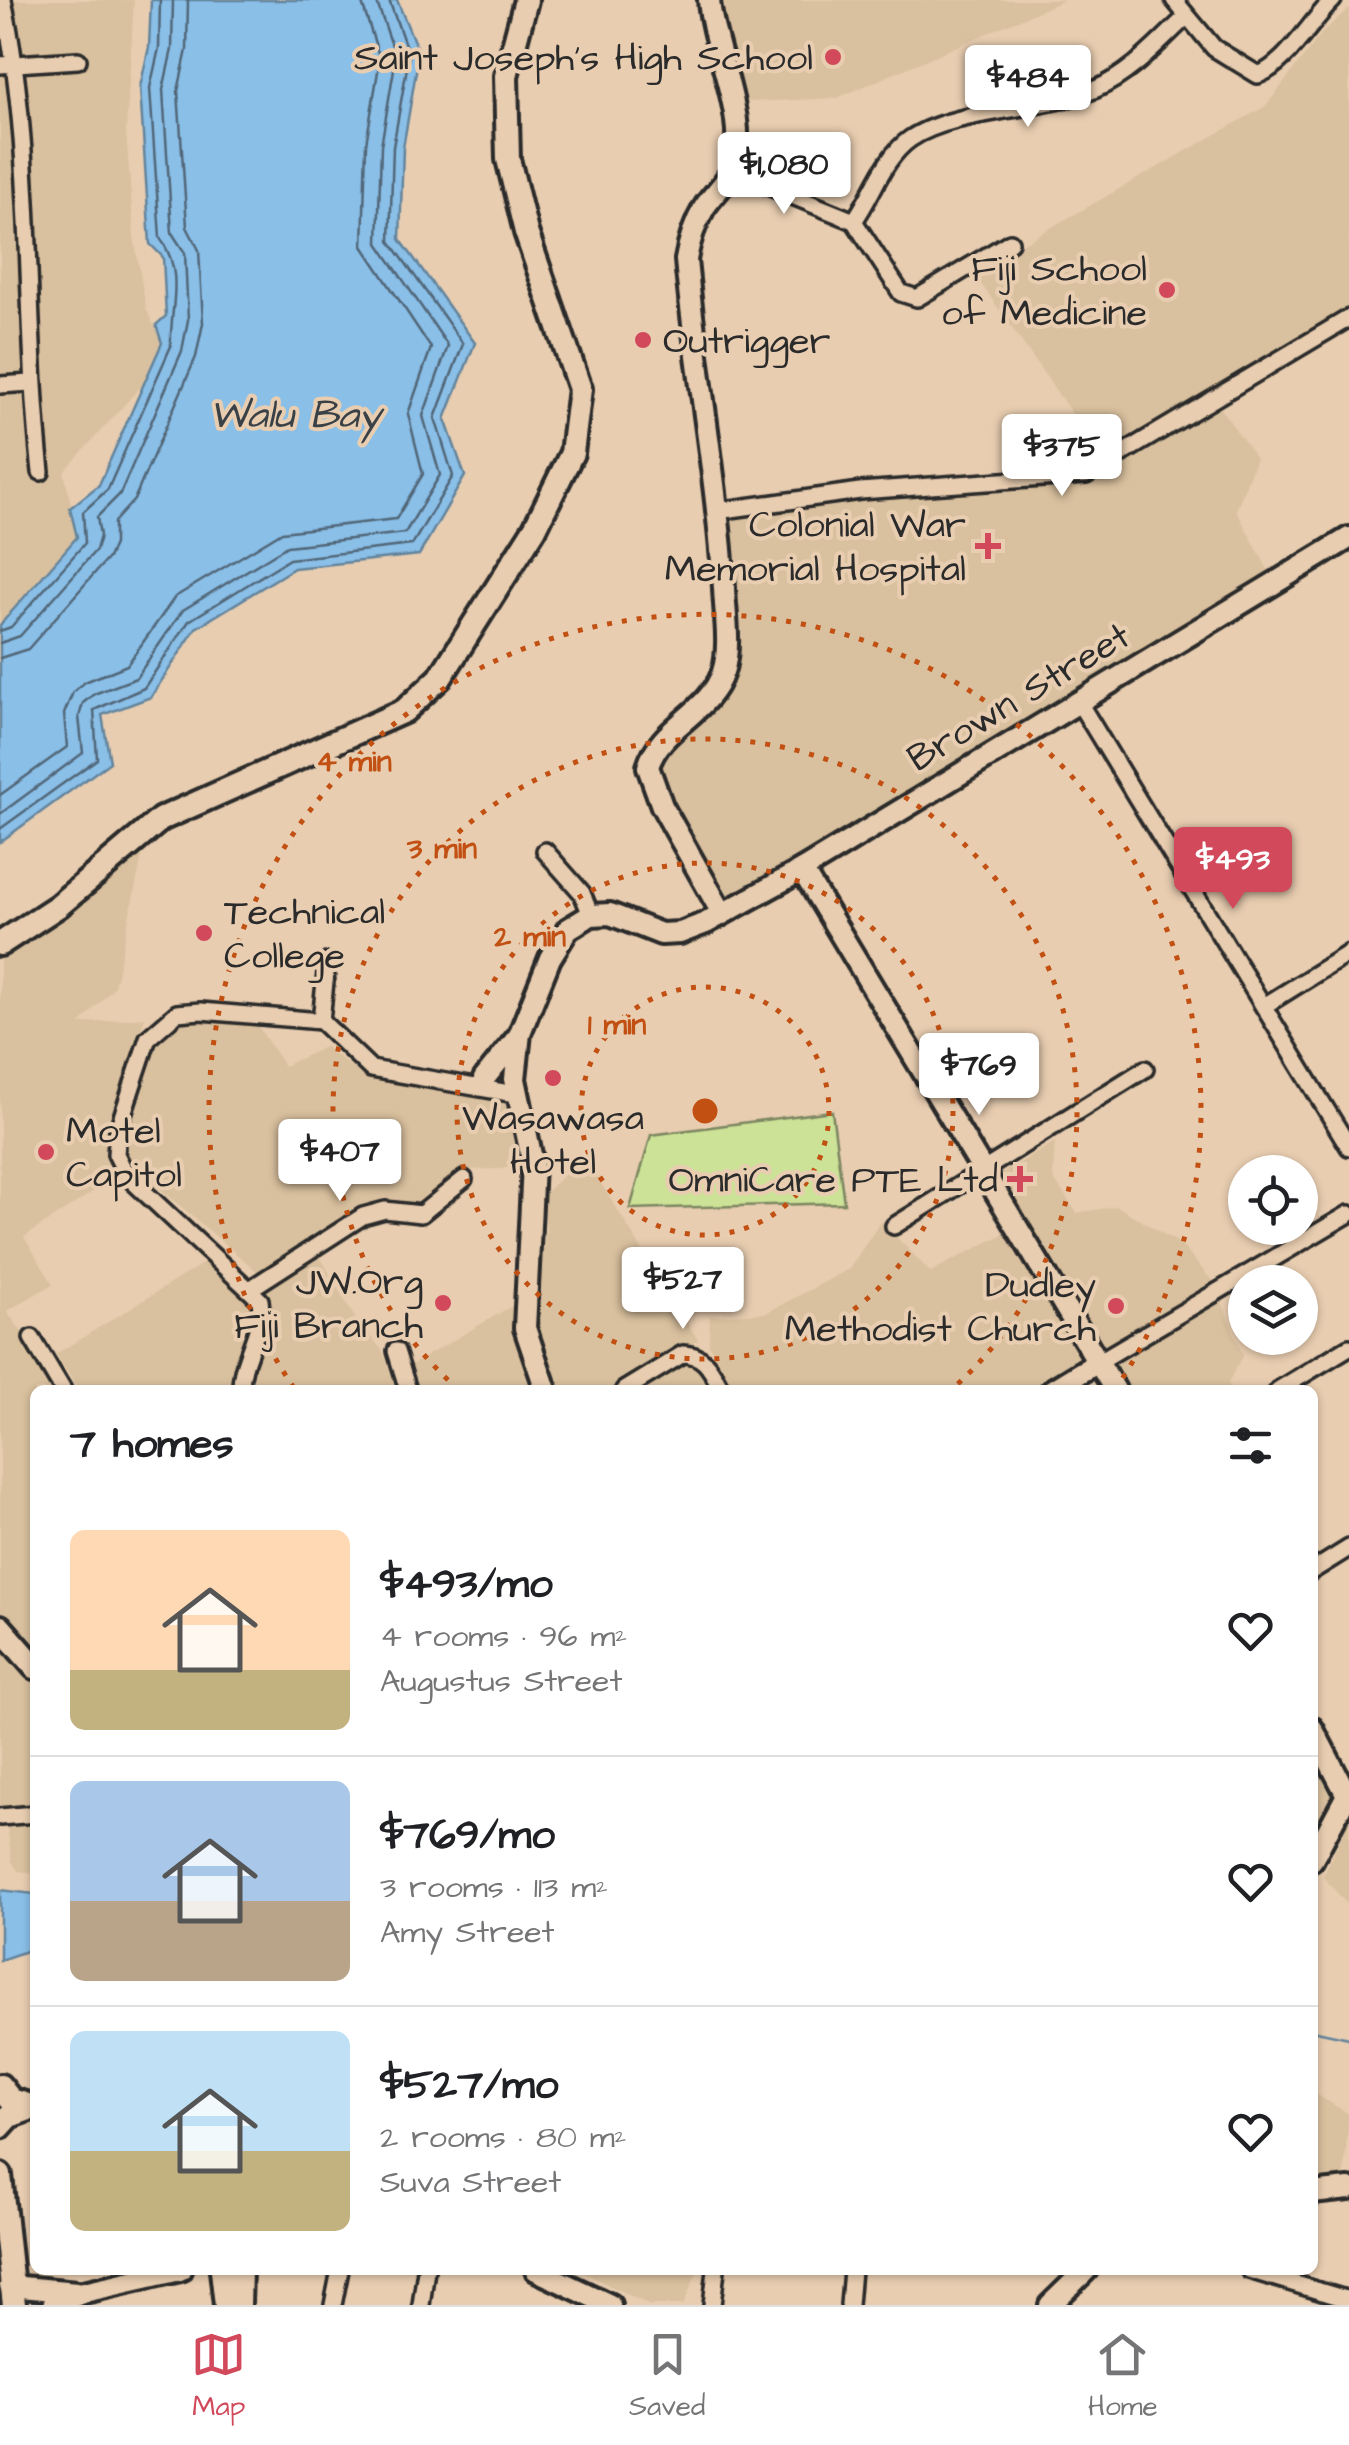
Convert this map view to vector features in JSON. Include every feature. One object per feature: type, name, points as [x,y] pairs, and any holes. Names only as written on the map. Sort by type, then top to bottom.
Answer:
[{"type":"highway","points":[[0,944],[58,906],[161,819],[404,711],[440,678],[535,528],[572,452],[580,390],[526,232],[508,159],[506,76],[526,0]]},
{"type":"highway","points":[[0,1627],[30,1661]]},
{"type":"highway","points":[[0,2086],[11,2100],[30,2106]]},
{"type":"highway","points":[[0,2127],[10,2116],[30,2109]]},
{"type":"highway","points":[[0,2175],[12,2296]]},
{"type":"highway","points":[[223,2275],[226,2305]]},
{"type":"highway","points":[[239,2305],[240,2275]]},
{"type":"main road","points":[[709,0],[716,52],[737,121],[731,171],[704,208],[691,234],[686,260],[717,511],[726,638],[724,670],[711,696],[661,742],[648,767],[662,806],[722,913]]},
{"type":"main road","name":"Brown Street","points":[[591,914],[610,914],[661,934],[680,933],[722,913],[802,870],[1349,538]]},
{"type":"main road","points":[[802,870],[1112,1385]]},
{"type":"main road","points":[[544,1385],[525,1328],[533,1164],[515,1086],[520,1033],[550,958],[568,929],[591,914]]},
{"type":"main road","points":[[474,1080],[520,1033]]},
{"type":"main road","points":[[1060,1385],[1098,1362]]},
{"type":"main road","points":[[1318,1739],[1348,1795],[1318,1849]]},
{"type":"main road","points":[[1318,2192],[1349,2189]]},
{"type":"main road","points":[[547,2275],[610,2305]]},
{"type":"main road","points":[[1050,2305],[1081,2275]]},
{"type":"main road","points":[[53,2305],[116,2277]]},
{"type":"main road","points":[[12,2296],[84,2292]]},
{"type":"street","points":[[3,0],[42,472]]},
{"type":"street","points":[[1174,0],[1214,48],[1258,75],[1275,69],[1305,27],[1333,0]]},
{"type":"street","points":[[854,221],[872,197],[889,161],[908,140],[945,125],[1093,90],[1121,76],[1186,17]]},
{"type":"street","points":[[8,64],[78,60]]},
{"type":"street","points":[[731,171],[854,221],[901,293],[917,298],[1010,242]]},
{"type":"street","points":[[717,511],[860,491],[1086,475],[1349,318]]},
{"type":"street","points":[[0,385],[32,383]]},
{"type":"street","points":[[1078,701],[1349,1148]]},
{"type":"street","points":[[545,851],[582,893],[591,914]]},
{"type":"street","points":[[1264,1006],[1349,953]]},
{"type":"street","points":[[321,1020],[327,962]]},
{"type":"street","points":[[242,1385],[241,1370],[261,1308],[250,1289],[127,1176],[116,1154],[118,1129],[148,1038],[177,1014],[201,1011],[321,1020],[370,1069],[515,1086]]},
{"type":"street","points":[[894,1226],[1146,1068]]},
{"type":"street","points":[[250,1289],[363,1216],[386,1210],[421,1214],[464,1179]]},
{"type":"street","points":[[1098,1362],[1349,1214]]},
{"type":"street","points":[[32,1338],[60,1385]]},
{"type":"street","points":[[1286,1385],[1349,1348]]},
{"type":"street","points":[[396,1352],[406,1385]]},
{"type":"street","points":[[632,1385],[683,1354],[694,1354],[704,1358],[719,1385]]},
{"type":"street","points":[[1318,1567],[1349,1548]]},
{"type":"street","points":[[0,1817],[30,1814]]},
{"type":"street","points":[[333,2305],[339,2275]]},
{"type":"street","points":[[421,2305],[425,2275]]},
{"type":"street","points":[[712,2305],[715,2275]]},
{"type":"street","points":[[849,2305],[852,2275]]},
{"type":"street","points":[[1266,2275],[1349,2300]]},
{"type":"shaded area","points":[[0,0],[134,0],[126,131],[134,236],[146,309],[162,343],[143,384],[64,472],[78,537],[0,625]]},
{"type":"shaded area","name":"Saint Joseph's High School","points":[[725,0],[1064,0],[837,98],[746,102],[724,17]]},
{"type":"shaded area","name":"Fiji School of Medicine","points":[[1349,8],[1349,308],[1105,461],[973,272],[1266,106],[1322,33]]},
{"type":"shaded area","name":"Colonial War Memorial Hospital","points":[[1215,401],[1256,458],[1236,510],[1272,577],[733,906],[718,908],[655,781],[662,746],[727,674],[717,516],[862,496],[1087,480]]},
{"type":"shaded area","points":[[146,838],[114,987],[80,1024],[145,1017],[105,1141],[120,1174],[24,1237],[53,1284],[7,1311],[59,1385],[30,1385],[30,1652],[0,1616],[0,955]]},
{"type":"shaded area","points":[[175,1020],[255,1022],[284,1066],[325,1047],[362,1075],[514,1091],[529,1158],[502,1169],[459,1170],[420,1204],[383,1198],[259,1273],[130,1163],[124,1143],[152,1048]]},
{"type":"shaded area","points":[[1055,1142],[1053,1178],[1077,1213],[1117,1206],[1180,1244],[1215,1284],[1228,1317],[1228,1355],[1243,1356],[1229,1385],[1118,1385],[1018,1219],[1024,1215],[999,1175]]},
{"type":"shaded area","points":[[584,1156],[698,1340],[628,1385],[551,1385],[531,1330],[546,1230],[544,1194]]},
{"type":"shaded area","points":[[881,1221],[930,1272],[1004,1234],[1084,1359],[1040,1385],[733,1385],[709,1345],[710,1316],[766,1313],[849,1269]]},
{"type":"shaded area","points":[[319,1255],[355,1318],[382,1350],[396,1385],[251,1385],[249,1372],[272,1315],[267,1289]]},
{"type":"shaded area","points":[[212,1258],[255,1300],[242,1350],[232,1371],[234,1385],[75,1385],[56,1354]]},
{"type":"shaded area","points":[[527,1297],[548,1385],[417,1385],[408,1367]]},
{"type":"shaded area","points":[[679,1362],[696,1366],[708,1385],[640,1385]]},
{"type":"shaded area","points":[[0,1639],[30,1672],[30,1872],[18,1871],[12,1861],[5,1812],[0,1811]]},
{"type":"shaded area","points":[[1318,1761],[1333,1787],[1318,1836]]},
{"type":"shaded area","points":[[1349,1820],[1349,1906],[1323,1877]]},
{"type":"shaded area","points":[[1318,2096],[1349,2114],[1343,2183],[1318,2186]]},
{"type":"shaded area","points":[[588,2275],[696,2275],[683,2305],[649,2305]]},
{"type":"green space","points":[[832,1111],[844,1203],[630,1209],[651,1135]]},
{"type":"water","name":"Walu Bay","points":[[151,0],[397,0],[419,54],[403,148],[400,239],[475,343],[445,419],[465,476],[419,555],[294,568],[196,628],[151,697],[102,715],[110,762],[0,842],[0,625],[77,537],[70,508],[99,485],[162,343],[156,325],[166,316],[163,257],[150,244],[140,87],[149,47]]},
{"type":"water","points":[[0,1890],[30,1893],[30,1950],[0,1960]]},
{"type":"waterway","points":[[1318,2031],[1349,2038]]},
{"type":"place","name":"Saint Joseph's High School","points":[[833,57]]},
{"type":"place","name":"Fiji School of Medicine","points":[[1167,290]]},
{"type":"place","name":"Outrigger","points":[[643,340]]},
{"type":"place","name":"Colonial War Memorial Hospital","points":[[988,546]]},
{"type":"place","name":"Technical College","points":[[204,933]]},
{"type":"place","name":"Wasawasa Hotel","points":[[553,1078]]},
{"type":"place","name":"Motel Capitol","points":[[46,1152]]},
{"type":"place","name":"OmniCare PTE Ltd","points":[[1020,1179]]},
{"type":"place","name":"JW.Org Fiji Branch","points":[[443,1303]]},
{"type":"place","name":"Dudley Methodist Church","points":[[1116,1306]]}]
